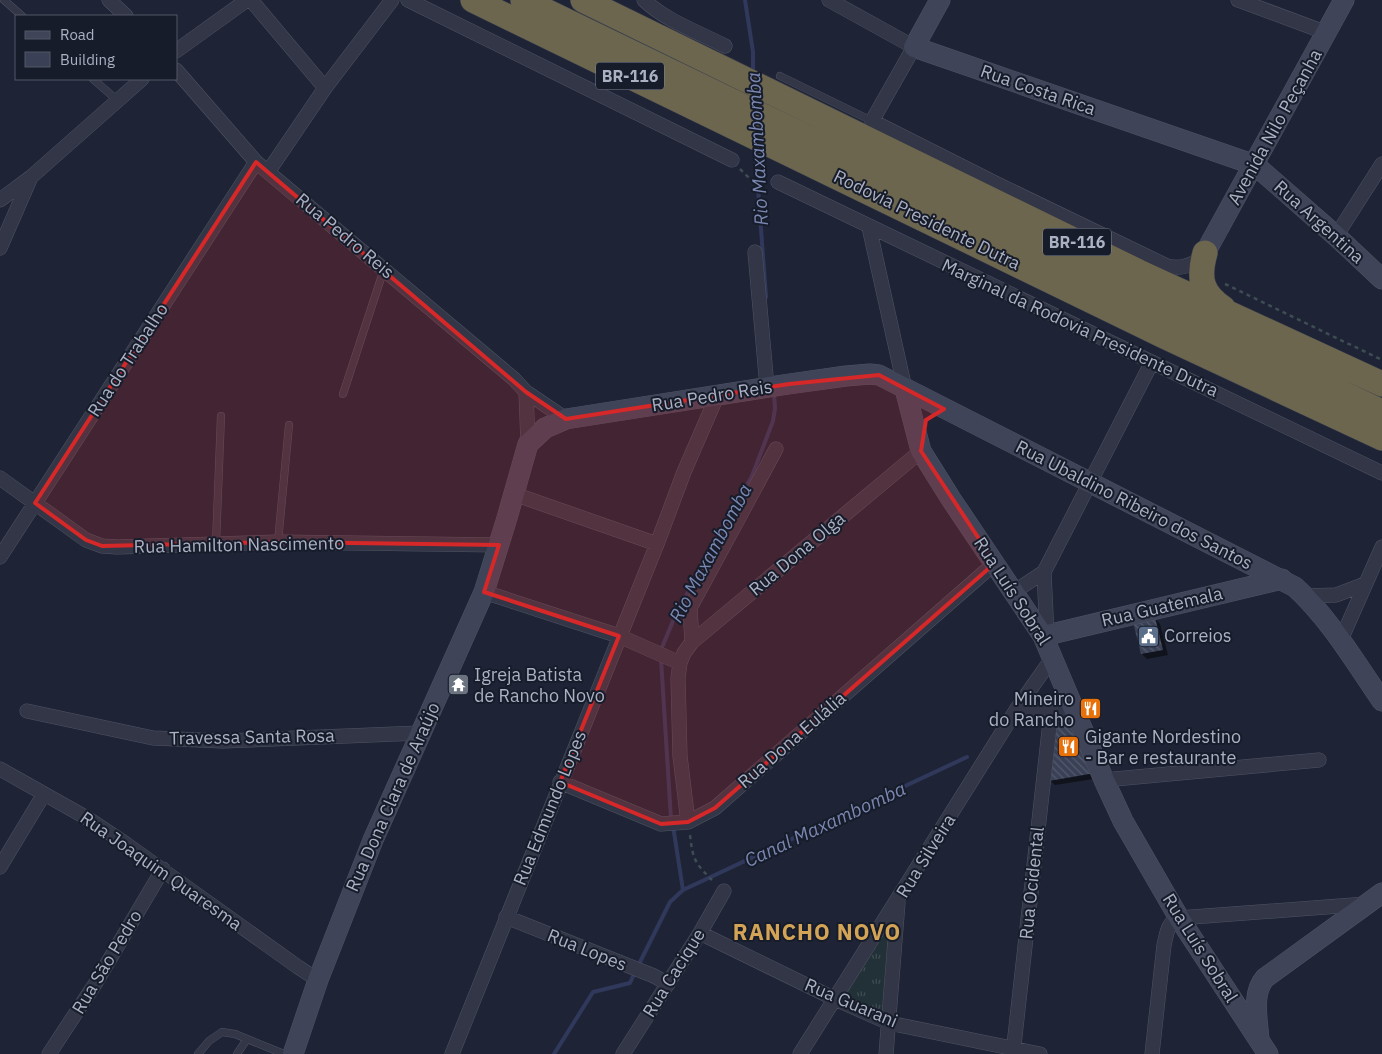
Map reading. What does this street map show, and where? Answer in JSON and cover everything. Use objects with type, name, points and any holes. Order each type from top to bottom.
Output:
[{"type":"highway","name":"Rodovia Presidente Dutra","points":[[473,0],[731,125],[778,136],[1382,412]]},
{"type":"highway","name":"Rodovia Presidente Dutra","points":[[523,0],[725,98],[778,136],[1164,336],[1382,438]]},
{"type":"highway","name":"BR-116","points":[[582,0],[736,74],[778,84],[1139,272],[1382,384]]},
{"type":"highway","points":[[1205,254],[1201,271],[1203,288],[1215,303],[1233,316]]},
{"type":"highway","points":[[1336,417],[1382,446]]},
{"type":"main road","points":[[914,47],[940,0]]},
{"type":"main road","name":"Avenida Nilo Peçanha","points":[[1205,254],[1344,0]]},
{"type":"main road","name":"Rua Costa Rica","points":[[914,47],[1255,165]]},
{"type":"main road","name":"Rua Argentina","points":[[1255,165],[1382,279]]},
{"type":"main road","name":"Rua Pedro Reis","points":[[566,419],[768,387],[870,374],[879,375],[905,389]]},
{"type":"main road","name":"Rua Ubaldino Ribeiro dos Santos","points":[[905,389],[1295,587],[1305,596],[1382,701]]},
{"type":"main road","name":"Rua Luís Sobral","points":[[905,389],[914,430],[921,451],[951,499],[1045,635],[1104,780],[1123,821],[1179,918],[1264,1048]]},
{"type":"main road","points":[[921,451],[923,429],[926,420],[931,415],[944,409]]},
{"type":"main road","points":[[528,444],[545,428],[566,419]]},
{"type":"main road","name":"Rua Dona Clara de Araújo","points":[[293,1054],[318,980],[373,840],[484,592],[528,444]]},
{"type":"main road","name":"Rua Guatemala","points":[[1045,635],[1282,579]]},
{"type":"main road","points":[[1264,1048],[1257,1001],[1262,981],[1374,899]]},
{"type":"street","points":[[109,0],[125,15]]},
{"type":"street","points":[[178,50],[249,0],[325,88]]},
{"type":"street","points":[[268,172],[325,88],[392,0]]},
{"type":"street","points":[[408,0],[732,160]]},
{"type":"street","points":[[644,0],[673,20],[725,46]]},
{"type":"street","name":"Rua Costa Rica","points":[[829,0],[914,47]]},
{"type":"street","points":[[1238,0],[1327,33]]},
{"type":"street","points":[[914,47],[872,121],[1167,266],[1175,268],[1189,266],[1197,262],[1205,254]]},
{"type":"street","name":"Rua Pedro Reis","points":[[178,72],[256,162],[514,379],[526,392],[566,419]]},
{"type":"street","points":[[0,200],[31,177],[141,80]]},
{"type":"street","name":"Rua do Trabalho","points":[[0,557],[256,162]]},
{"type":"street","points":[[1336,236],[1382,164]]},
{"type":"street","points":[[0,248],[31,177]]},
{"type":"street","name":"Marginal da Rodovia Presidente Dutra","points":[[771,184],[869,227],[1382,473]]},
{"type":"street","name":"Rua Luís Sobral","points":[[869,227],[905,389]]},
{"type":"street","points":[[755,252],[768,387]]},
{"type":"street","points":[[1045,635],[1044,572],[1152,362]]},
{"type":"street","points":[[526,392],[528,444]]},
{"type":"street","name":"Rua Edmundo Lopes","points":[[452,1054],[657,544],[684,472],[717,396]]},
{"type":"street","points":[[692,642],[690,608],[776,449]]},
{"type":"street","name":"Rua Dona Olga","points":[[686,823],[680,756],[678,703],[680,663],[684,653],[692,642],[921,451]]},
{"type":"street","name":"Rua Hamilton Nascimento","points":[[0,478],[86,540],[102,546],[278,542],[499,545]]},
{"type":"street","points":[[514,494],[657,544]]},
{"type":"street","points":[[1340,642],[1382,547]]},
{"type":"street","name":"Rua Dona Eulália","points":[[560,782],[661,824],[686,823],[715,808],[995,563]]},
{"type":"street","points":[[1014,591],[1044,572]]},
{"type":"street","points":[[1305,596],[1336,595],[1365,584]]},
{"type":"street","points":[[484,592],[619,636],[680,663]]},
{"type":"street","name":"Rua Silveira","points":[[800,1054],[1018,707],[1053,657]]},
{"type":"street","points":[[1018,707],[1078,717]]},
{"type":"street","name":"Travessa Santa Rosa","points":[[27,711],[153,738],[232,740],[420,733]]},
{"type":"street","name":"Rua Ocidental","points":[[1013,1051],[1051,712]]},
{"type":"street","points":[[1104,780],[1319,760]]},
{"type":"street","name":"Rua Joaquim Quaresma","points":[[0,770],[87,818],[163,869],[318,980]]},
{"type":"street","points":[[1,865],[44,794]]},
{"type":"street","name":"Rua São Pedro","points":[[49,1054],[95,984],[163,869]]},
{"type":"street","name":"Rua Cacique","points":[[623,1054],[700,933],[720,887]]},
{"type":"street","points":[[886,1054],[890,1023],[898,899]]},
{"type":"street","points":[[1152,1054],[1164,945],[1170,924],[1179,918],[1374,899]]},
{"type":"street","name":"Rua Lopes","points":[[506,917],[654,976],[668,984]]},
{"type":"street","name":"Rua Guarani","points":[[700,933],[835,999],[890,1023],[1013,1051],[1040,1054]]},
{"type":"lane","points":[[4,0],[21,15]]},
{"type":"lane","points":[[94,80],[117,100]]},
{"type":"lane","points":[[778,84],[872,121]]},
{"type":"lane","points":[[343,394],[384,269]]},
{"type":"lane","points":[[216,543],[222,416]]},
{"type":"lane","points":[[278,542],[288,426]]},
{"type":"lane","points":[[198,1054],[209,1040],[222,1032],[247,1039],[284,1054]]},
{"type":"lane","points":[[237,1054],[247,1039]]},
{"type":"path","points":[[749,178],[771,184]]},
{"type":"path","points":[[1230,287],[1382,360]]},
{"type":"path","points":[[686,823],[692,857],[703,871],[720,887]]},
{"type":"highlighted area","points":[[256,162],[526,392],[566,419],[789,384],[879,375],[944,409],[926,420],[921,451],[995,563],[715,808],[688,822],[661,824],[560,782],[619,636],[484,592],[499,545],[278,542],[102,546],[86,540],[35,503]]},
{"type":"green space","points":[[897,904],[888,1021],[838,999]]},
{"type":"building","name":"Correios","points":[[1155,617],[1163,650],[1141,654],[1133,622]]},
{"type":"building","name":"Gigante Nordestino - Bar e restaurante","points":[[1055,718],[1076,722],[1095,773],[1049,781]]},
{"type":"waterway","name":"Rio Maxambomba","points":[[745,0],[753,52],[753,72]]},
{"type":"waterway","name":"Rio Maxambomba","points":[[755,147],[766,297]]},
{"type":"waterway","name":"Rio Maxambomba","points":[[660,652],[676,614],[752,476],[773,421],[775,408],[774,394]]},
{"type":"waterway","name":"Rio Maxambomba","points":[[661,659],[671,819]]},
{"type":"waterway","name":"Canal Maxambomba","points":[[638,966],[670,902],[683,890],[967,757]]},
{"type":"waterway","name":"Rio Maxambomba","points":[[673,826],[683,890]]},
{"type":"waterway","name":"Rio Maxambomba","points":[[554,1054],[593,992],[630,983],[635,972]]},
{"type":"place","name":"Correios","points":[[1148,636]]},
{"type":"place","name":"Igreja Batista de Rancho Novo","points":[[458,685]]},
{"type":"place","name":"Mineiro do Rancho","points":[[1090,709]]},
{"type":"place","name":"Gigante Nordestino - Bar e restaurante","points":[[1069,747]]},
{"type":"district","name":"RANCHO NOVO","points":[[817,932]]}]
